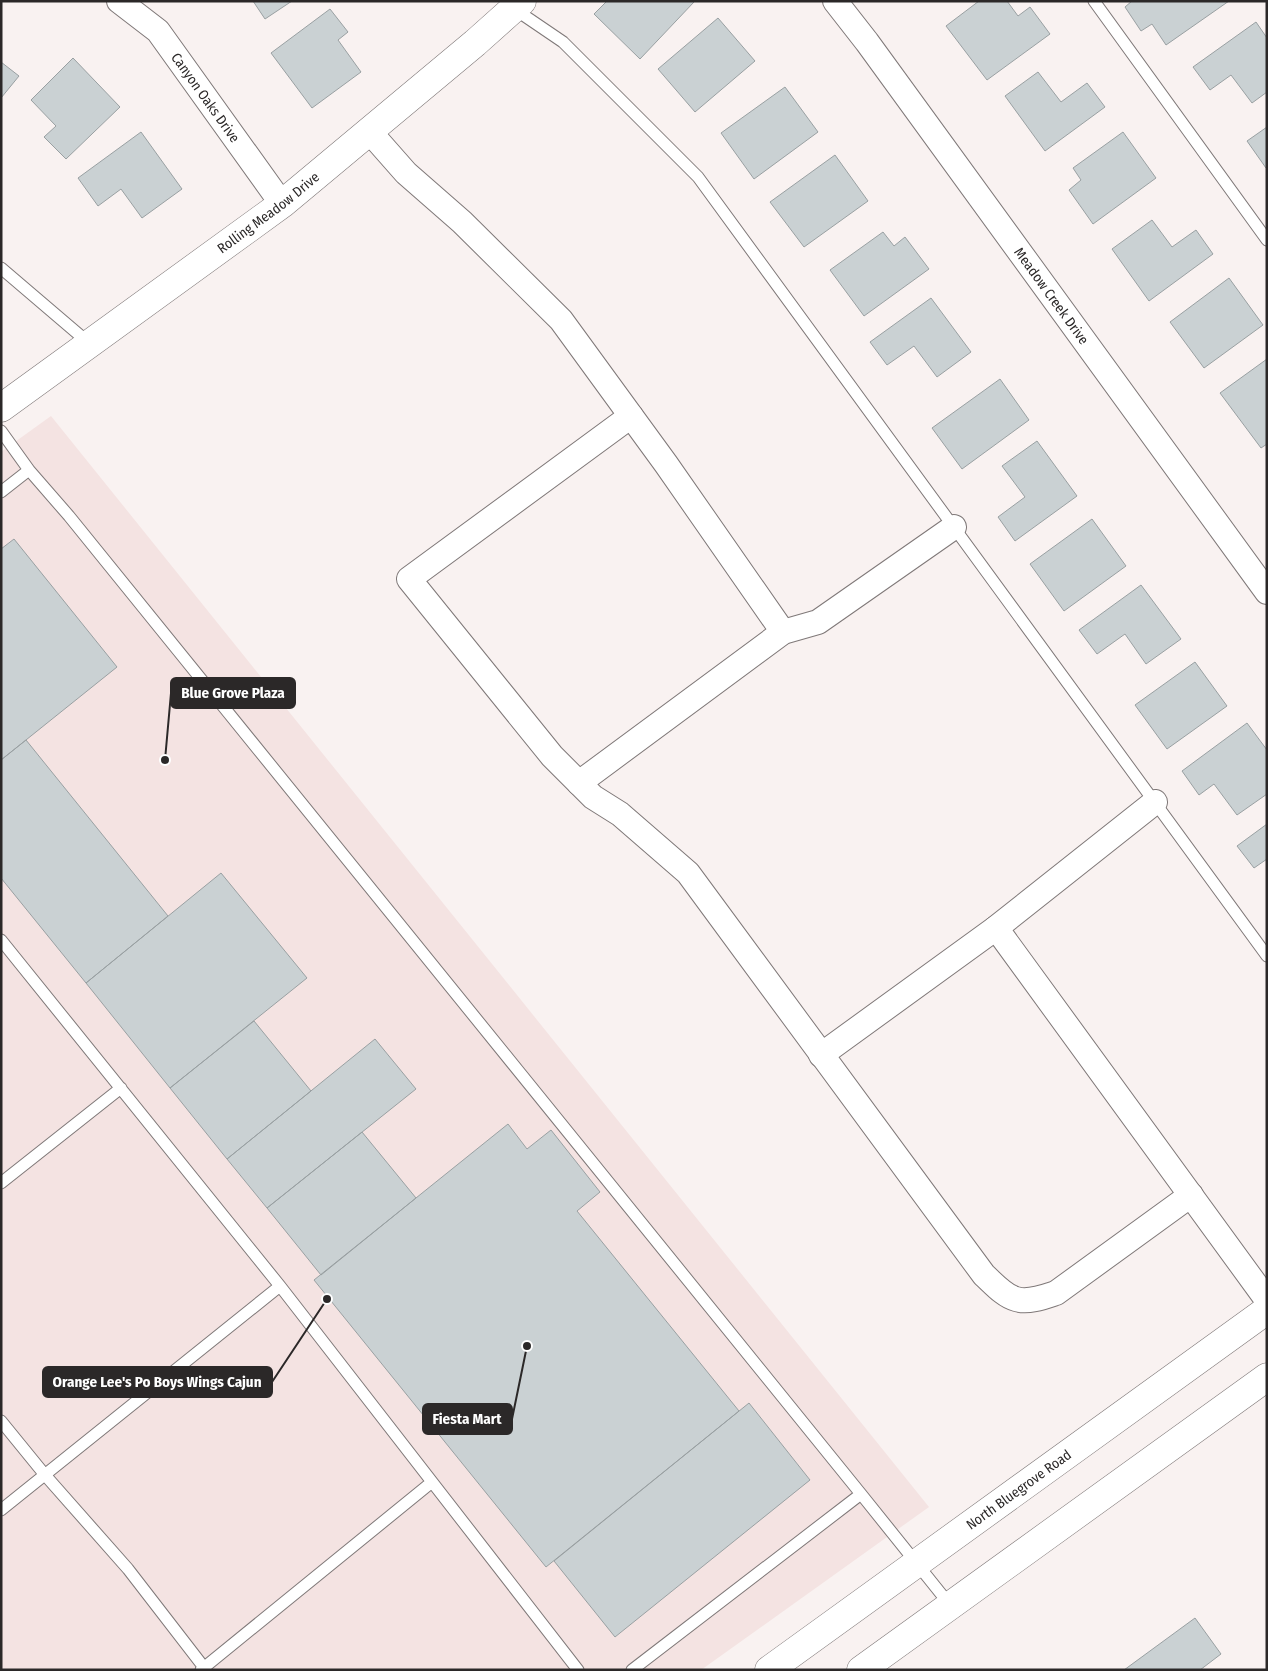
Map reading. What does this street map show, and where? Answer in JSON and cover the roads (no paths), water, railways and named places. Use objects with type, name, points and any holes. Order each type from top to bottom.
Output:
[{"type":"main road","name":"Rolling Meadow Drive","points":[[1,408],[282,204],[468,50],[513,4]]},
{"type":"main road","name":"North Bluegrove Road","points":[[769,1670],[1267,1310]]},
{"type":"main road","points":[[861,1670],[1267,1377]]},
{"type":"street","name":"Canyon Oaks Drive","points":[[119,1],[158,31],[282,204]]},
{"type":"street","name":"Meadow Creek Drive","points":[[835,1],[867,42],[1267,592]]},
{"type":"street","points":[[370,131],[406,172],[462,222],[561,320],[783,632]]},
{"type":"street","points":[[631,416],[409,579],[552,756],[593,798],[620,814],[688,874],[984,1275],[1001,1290],[1016,1299],[1037,1299],[1056,1294],[1191,1195]]},
{"type":"street","points":[[579,783],[783,632],[818,622],[954,527]]},
{"type":"street","points":[[822,1055],[996,928],[1155,802]]},
{"type":"street","points":[[996,928],[1267,1300]]},
{"type":"lane","points":[[1094,1],[1267,240]]},
{"type":"lane","points":[[513,4],[563,42],[698,177],[1267,956]]},
{"type":"lane","points":[[1,268],[90,344]]},
{"type":"lane","points":[[1,432],[29,470],[69,516],[862,1494],[950,1606]]},
{"type":"lane","points":[[1,492],[29,470]]},
{"type":"lane","points":[[1,940],[280,1286],[578,1670]]},
{"type":"lane","points":[[1,1183],[121,1088]]},
{"type":"lane","points":[[1,1510],[280,1286]]},
{"type":"lane","points":[[1,1421],[45,1475],[128,1569],[204,1669],[432,1482]]},
{"type":"lane","points":[[632,1670],[862,1494]]},
{"type":"place","name":"Blue Grove Plaza","points":[[165,760]]},
{"type":"place","name":"Orange Lee's Po Boys Wings Cajun","points":[[327,1299]]},
{"type":"place","name":"Fiesta Mart","points":[[527,1346]]}]
